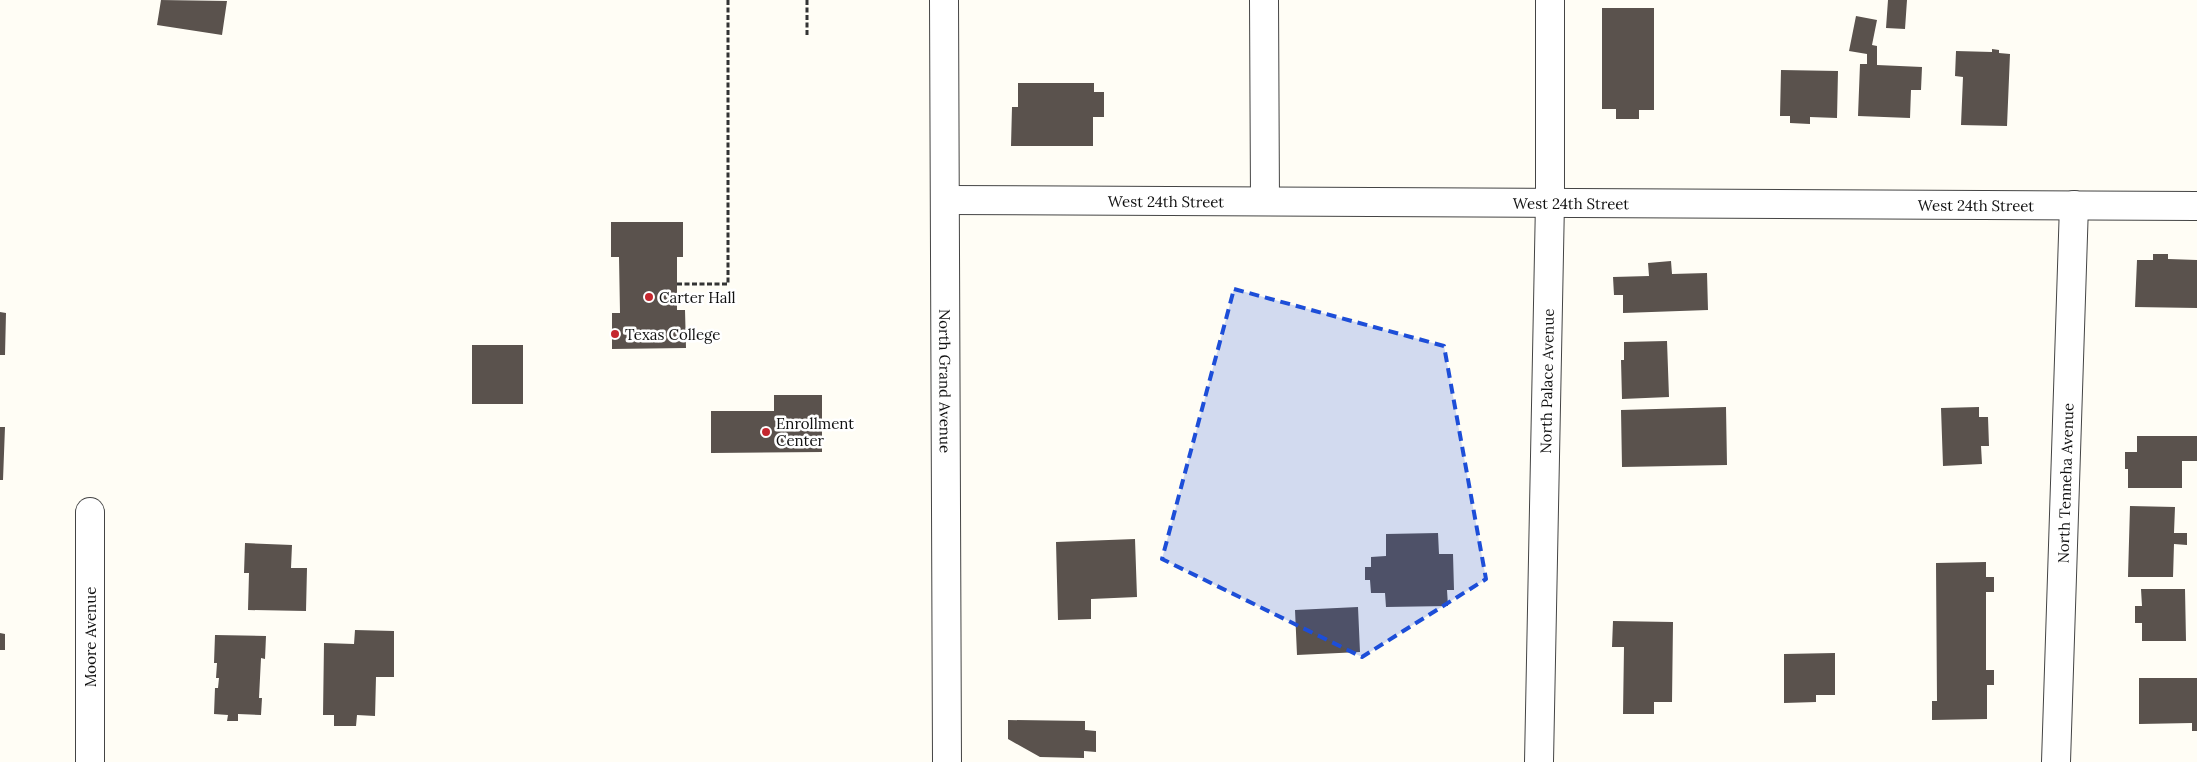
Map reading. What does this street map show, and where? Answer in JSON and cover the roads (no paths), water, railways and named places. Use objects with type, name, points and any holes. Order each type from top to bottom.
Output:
[{"type":"street","name":"North Grand Avenue","points":[[944,0],[946,762]]},
{"type":"street","points":[[1264,0],[1265,201]]},
{"type":"street","name":"North Palace Avenue","points":[[1538,762],[1550,202],[1550,0]]},
{"type":"street","name":"West 24th Street","points":[[946,200],[2197,206]]},
{"type":"street","name":"North Tenneha Avenue","points":[[2056,762],[2074,206]]},
{"type":"street","name":"Moore Avenue","points":[[90,512],[90,762]]},
{"type":"place","name":"Carter Hall","points":[[649,297]]},
{"type":"place","name":"Texas College","points":[[615,334]]},
{"type":"place","name":"Enrollment Center","points":[[766,432]]}]
